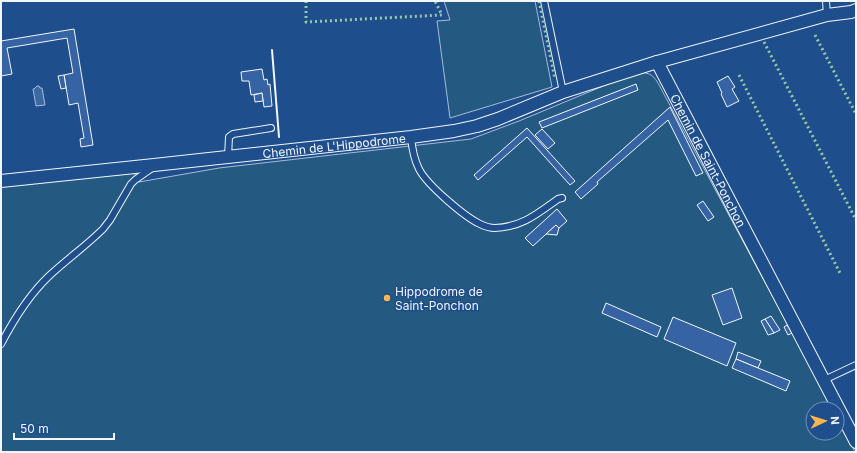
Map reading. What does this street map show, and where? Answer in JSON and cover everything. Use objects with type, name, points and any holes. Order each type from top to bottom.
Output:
[{"type":"street","points":[[657,62],[826,15],[856,10]]},
{"type":"street","name":"Chemin de L'Hippodrome","points":[[1,181],[411,137],[454,131],[477,126],[498,119],[563,92],[657,62]]},
{"type":"street","name":"Chemin de Saint-Ponchon","points":[[657,62],[856,442]]},
{"type":"lane","points":[[544,1],[563,92]]},
{"type":"lane","points":[[826,1],[826,15]]},
{"type":"lane","points":[[228,157],[229,137],[233,134],[272,128]]},
{"type":"lane","points":[[411,137],[413,155],[419,170],[440,193],[468,217],[481,225],[493,228],[516,225],[529,220],[558,199],[562,198]]},
{"type":"lane","points":[[1,344],[28,299],[49,276],[103,230],[131,184],[154,165]]},
{"type":"lane","points":[[824,380],[856,365]]},
{"type":"shaded area","points":[[444,1],[535,1],[552,87],[450,118],[437,21],[450,20]]},
{"type":"shaded area","name":"Hippodrome de Saint-Ponchon","points":[[637,72],[649,74],[654,77],[829,401],[805,401],[805,441],[845,441],[845,433],[855,452],[1,452],[1,187],[134,173],[139,182],[219,168],[471,139],[519,121]]},
{"type":"shaded area","points":[[37,86],[42,88],[45,105],[36,106],[33,89]]},
{"type":"building","points":[[74,29],[93,145],[81,147],[80,139],[84,138],[78,103],[69,105],[64,75],[73,73],[67,38],[7,48],[12,74],[1,76],[1,41]]},
{"type":"building","points":[[262,69],[264,80],[267,79],[268,85],[270,84],[272,106],[264,107],[262,93],[251,95],[249,81],[242,81],[241,72]]},
{"type":"building","points":[[64,75],[66,88],[61,89],[58,76]]},
{"type":"building","points":[[728,76],[735,87],[732,89],[739,101],[727,107],[717,82]]},
{"type":"building","points":[[636,84],[638,90],[542,128],[539,122]]},
{"type":"building","points":[[262,93],[263,101],[255,102],[254,95]]},
{"type":"building","points":[[670,107],[703,173],[696,176],[668,120],[597,182],[598,184],[581,199],[575,192]]},
{"type":"building","points":[[527,128],[575,181],[570,185],[527,137],[478,180],[474,175]]},
{"type":"building","points":[[542,129],[555,143],[548,149],[535,135]]},
{"type":"building","points":[[703,201],[714,217],[708,221],[697,205]]},
{"type":"building","points":[[557,209],[567,221],[559,228],[556,225],[533,246],[525,238]]},
{"type":"building","points":[[556,225],[559,228],[557,235],[546,234]]},
{"type":"building","points":[[732,288],[742,318],[723,325],[712,295]]},
{"type":"building","points":[[606,303],[661,327],[657,337],[602,313]]},
{"type":"building","points":[[771,316],[780,330],[774,333],[765,319]]},
{"type":"building","points":[[673,317],[736,343],[727,366],[664,339]]},
{"type":"building","points":[[765,319],[774,333],[768,335],[761,321]]},
{"type":"building","points":[[787,325],[792,333],[788,335],[784,327]]},
{"type":"building","points":[[738,352],[761,361],[758,368],[736,359]]},
{"type":"building","points":[[736,359],[790,381],[786,391],[732,368]]},
{"type":"hedge","points":[[306,1],[306,22],[442,15],[435,1]]},
{"type":"hedge","points":[[539,1],[555,79]]},
{"type":"hedge","points":[[815,35],[856,114]]},
{"type":"hedge","points":[[764,42],[856,220]]},
{"type":"hedge","points":[[739,75],[841,275]]},
{"type":"wall","points":[[272,50],[279,137]]},
{"type":"place","name":"Hippodrome de Saint-Ponchon","points":[[387,298]]}]
